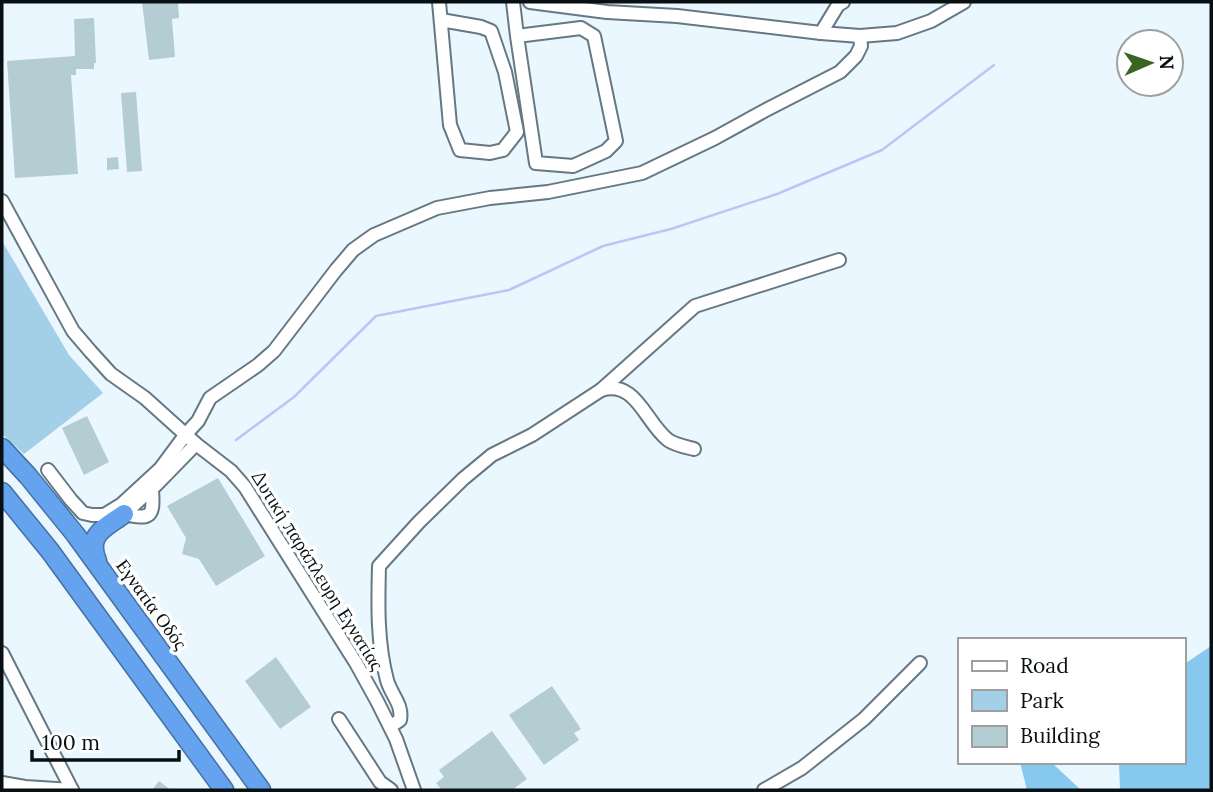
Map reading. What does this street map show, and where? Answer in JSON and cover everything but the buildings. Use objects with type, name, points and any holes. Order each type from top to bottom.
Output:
[{"type":"highway","name":"Εγνατία Οδός","points":[[2,448],[53,506],[261,790]]},
{"type":"highway","points":[[2,492],[50,551],[224,790]]},
{"type":"highway","points":[[2,512],[13,514],[29,525]]},
{"type":"highway","points":[[101,570],[95,557],[93,542],[100,531],[124,514]]},
{"type":"street","points":[[439,2],[450,125],[460,150],[490,153],[503,150],[517,132],[505,72],[491,32],[481,27],[441,20]]},
{"type":"street","points":[[513,2],[517,36],[536,163],[573,166],[606,151],[616,141],[594,36],[581,28],[517,36]]},
{"type":"street","points":[[530,2],[859,36],[897,33],[931,21],[964,2]]},
{"type":"street","points":[[821,33],[838,3]]},
{"type":"street","points":[[124,514],[152,489],[191,439],[210,398],[274,351],[353,250],[374,234],[438,208],[490,198],[548,192],[642,173],[840,72],[861,46],[859,36]]},
{"type":"street","name":"Δυτική παράπλευρη Εγνατίας","points":[[2,201],[73,331],[111,374],[145,398],[231,471],[245,488],[356,663],[391,726],[414,790]]},
{"type":"street","points":[[391,726],[400,720],[402,713],[387,683],[383,660],[378,611],[379,566],[419,522],[492,455],[532,435],[601,390],[695,306],[839,260]]},
{"type":"street","points":[[601,390],[619,388],[626,391],[670,442],[694,449]]},
{"type":"street","points":[[48,470],[83,513],[104,515],[122,504],[191,439]]},
{"type":"street","points":[[2,653],[72,790]]},
{"type":"street","points":[[764,790],[802,768],[864,719],[920,663]]},
{"type":"street","points":[[339,719],[382,786],[391,790]]},
{"type":"street","points":[[2,783],[72,790]]},
{"type":"green space","points":[[2,241],[69,355],[103,393],[24,454],[2,434]]},
{"type":"shaded area","points":[[1211,646],[1211,790],[1120,790],[1119,764],[1185,764],[1185,664]]},
{"type":"shaded area","points":[[1020,764],[1053,764],[1081,790],[1027,790]]},
{"type":"waterway","points":[[236,440],[294,397],[376,316],[509,290],[603,246],[671,229],[777,194],[882,150],[994,65]]}]
